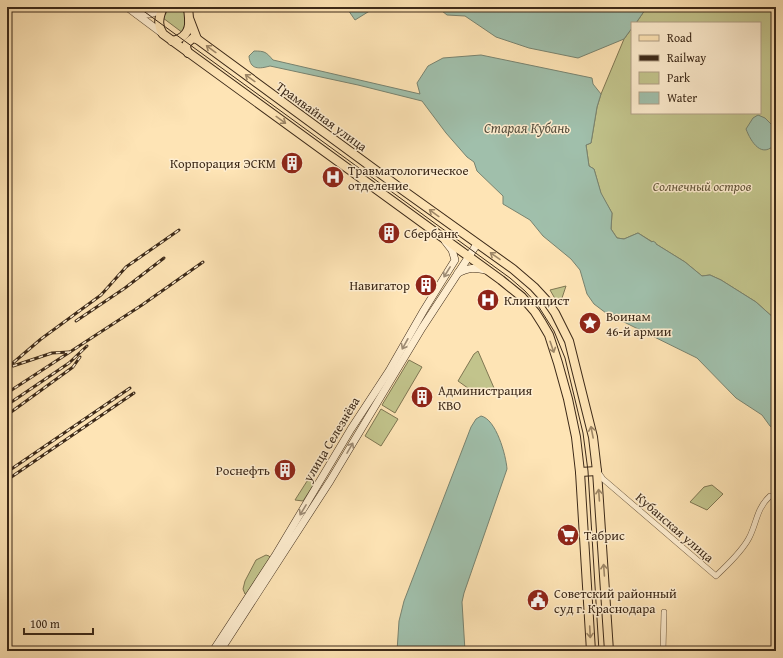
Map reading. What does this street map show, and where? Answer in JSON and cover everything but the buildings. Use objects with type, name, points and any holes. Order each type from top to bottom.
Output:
[{"type":"main road","points":[[127,7],[514,290],[535,312],[548,335],[558,363],[576,436],[580,472],[591,651]]},
{"type":"main road","points":[[172,41],[186,34],[190,24],[188,7]]},
{"type":"main road","points":[[137,14],[150,14],[162,9]]},
{"type":"main road","points":[[162,9],[158,25],[163,34]]},
{"type":"main road","points":[[188,53],[186,47],[187,43],[193,38],[197,39],[189,18]]},
{"type":"main road","name":"Трамвайная улица","points":[[197,39],[524,277],[546,300],[555,313],[569,342],[588,412],[593,437],[597,471],[609,651]]},
{"type":"main road","name":"улица Селезнёва","points":[[213,651],[275,556],[351,429],[393,365],[424,310],[455,260],[452,250],[443,239]]},
{"type":"main road","name":"улица Селезнёва","points":[[220,651],[334,475],[422,328],[477,244]]},
{"type":"main road","points":[[456,274],[468,268],[487,270]]},
{"type":"main road","points":[[580,472],[597,471]]},
{"type":"street","name":"Кубанская улица","points":[[597,471],[603,479],[716,576],[745,545],[750,537],[763,503],[770,496],[776,497]]},
{"type":"street","points":[[663,651],[664,612]]},
{"type":"green space","name":"Солнечный остров","points":[[647,7],[776,7],[776,320],[756,302],[721,280],[710,275],[702,276],[685,262],[638,233],[624,239],[617,238],[611,229],[612,213],[601,194],[594,169],[589,166],[586,145],[591,143],[597,107],[601,94],[624,39],[631,29],[631,114],[761,114],[761,22],[637,22]]},
{"type":"green space","points":[[176,8],[183,12],[186,18],[183,33],[163,18],[168,10]]},
{"type":"green space","points":[[566,286],[560,304],[557,302],[550,290]]},
{"type":"green space","points":[[478,351],[494,388],[479,396],[458,381],[474,354]]},
{"type":"green space","points":[[409,360],[422,367],[395,413],[382,405]]},
{"type":"green space","points":[[381,409],[398,419],[381,446],[365,436]]},
{"type":"green space","points":[[309,478],[314,484],[303,501],[295,500]]},
{"type":"green space","points":[[712,485],[723,494],[707,510],[690,502],[704,487]]},
{"type":"green space","points":[[266,555],[271,558],[248,595],[245,594],[243,589],[245,581],[256,560]]},
{"type":"water","points":[[346,7],[376,7],[355,20]]},
{"type":"water","points":[[437,7],[647,7],[637,22],[631,22],[631,29],[624,39],[578,58],[529,48],[496,37],[465,16],[447,15]]},
{"type":"water","name":"Старая Кубань","points":[[254,51],[265,52],[273,60],[420,94],[417,83],[428,66],[443,58],[481,55],[592,78],[593,84],[601,94],[597,107],[591,143],[586,145],[589,166],[594,169],[601,193],[612,213],[611,229],[617,238],[624,239],[638,233],[652,242],[653,241],[685,262],[702,276],[710,275],[721,280],[756,302],[776,320],[776,430],[770,426],[762,415],[736,398],[697,358],[606,313],[594,304],[587,294],[580,270],[571,259],[543,236],[530,220],[503,204],[503,196],[477,171],[474,162],[467,157],[446,133],[422,101],[358,85],[270,66],[259,68],[253,66],[250,61],[249,56]]},
{"type":"water","points":[[758,115],[765,118],[776,129],[776,143],[771,148],[766,150],[754,144],[746,129],[753,118]]},
{"type":"water","points":[[481,416],[486,419],[496,430],[505,455],[507,469],[464,593],[462,602],[465,651],[397,651],[399,621],[404,601],[471,427],[476,419]]},
{"type":"tram line","points":[[138,7],[510,278],[537,304],[554,331],[565,358],[583,433],[588,471],[599,651]]},
{"type":"railway","points":[[7,368],[41,339],[101,295],[126,267],[179,230]]},
{"type":"railway","points":[[76,321],[125,288],[164,258]]},
{"type":"railway","points":[[7,393],[142,305],[203,262]]},
{"type":"railway","points":[[7,405],[69,363],[87,346]]},
{"type":"railway","points":[[13,366],[52,353],[69,352]]},
{"type":"railway","points":[[7,415],[73,367],[80,357]]},
{"type":"railway","points":[[7,472],[130,388]]},
{"type":"railway","points":[[7,480],[134,393]]},
{"type":"place","name":"Корпорация ЭСКМ","points":[[292,163]]},
{"type":"place","name":"Травматологическое отделение","points":[[333,177]]},
{"type":"place","name":"Сбербанк","points":[[389,233]]},
{"type":"place","name":"Навигатор","points":[[426,285]]},
{"type":"place","name":"Клиницист","points":[[488,300]]},
{"type":"place","name":"Воинам 46-й армии","points":[[590,323]]},
{"type":"place","name":"Администрация КВО","points":[[422,397]]},
{"type":"place","name":"Роснефть","points":[[285,470]]},
{"type":"place","name":"Табрис","points":[[568,535]]},
{"type":"place","name":"Советский районный суд г. Краснодара","points":[[538,600]]}]
